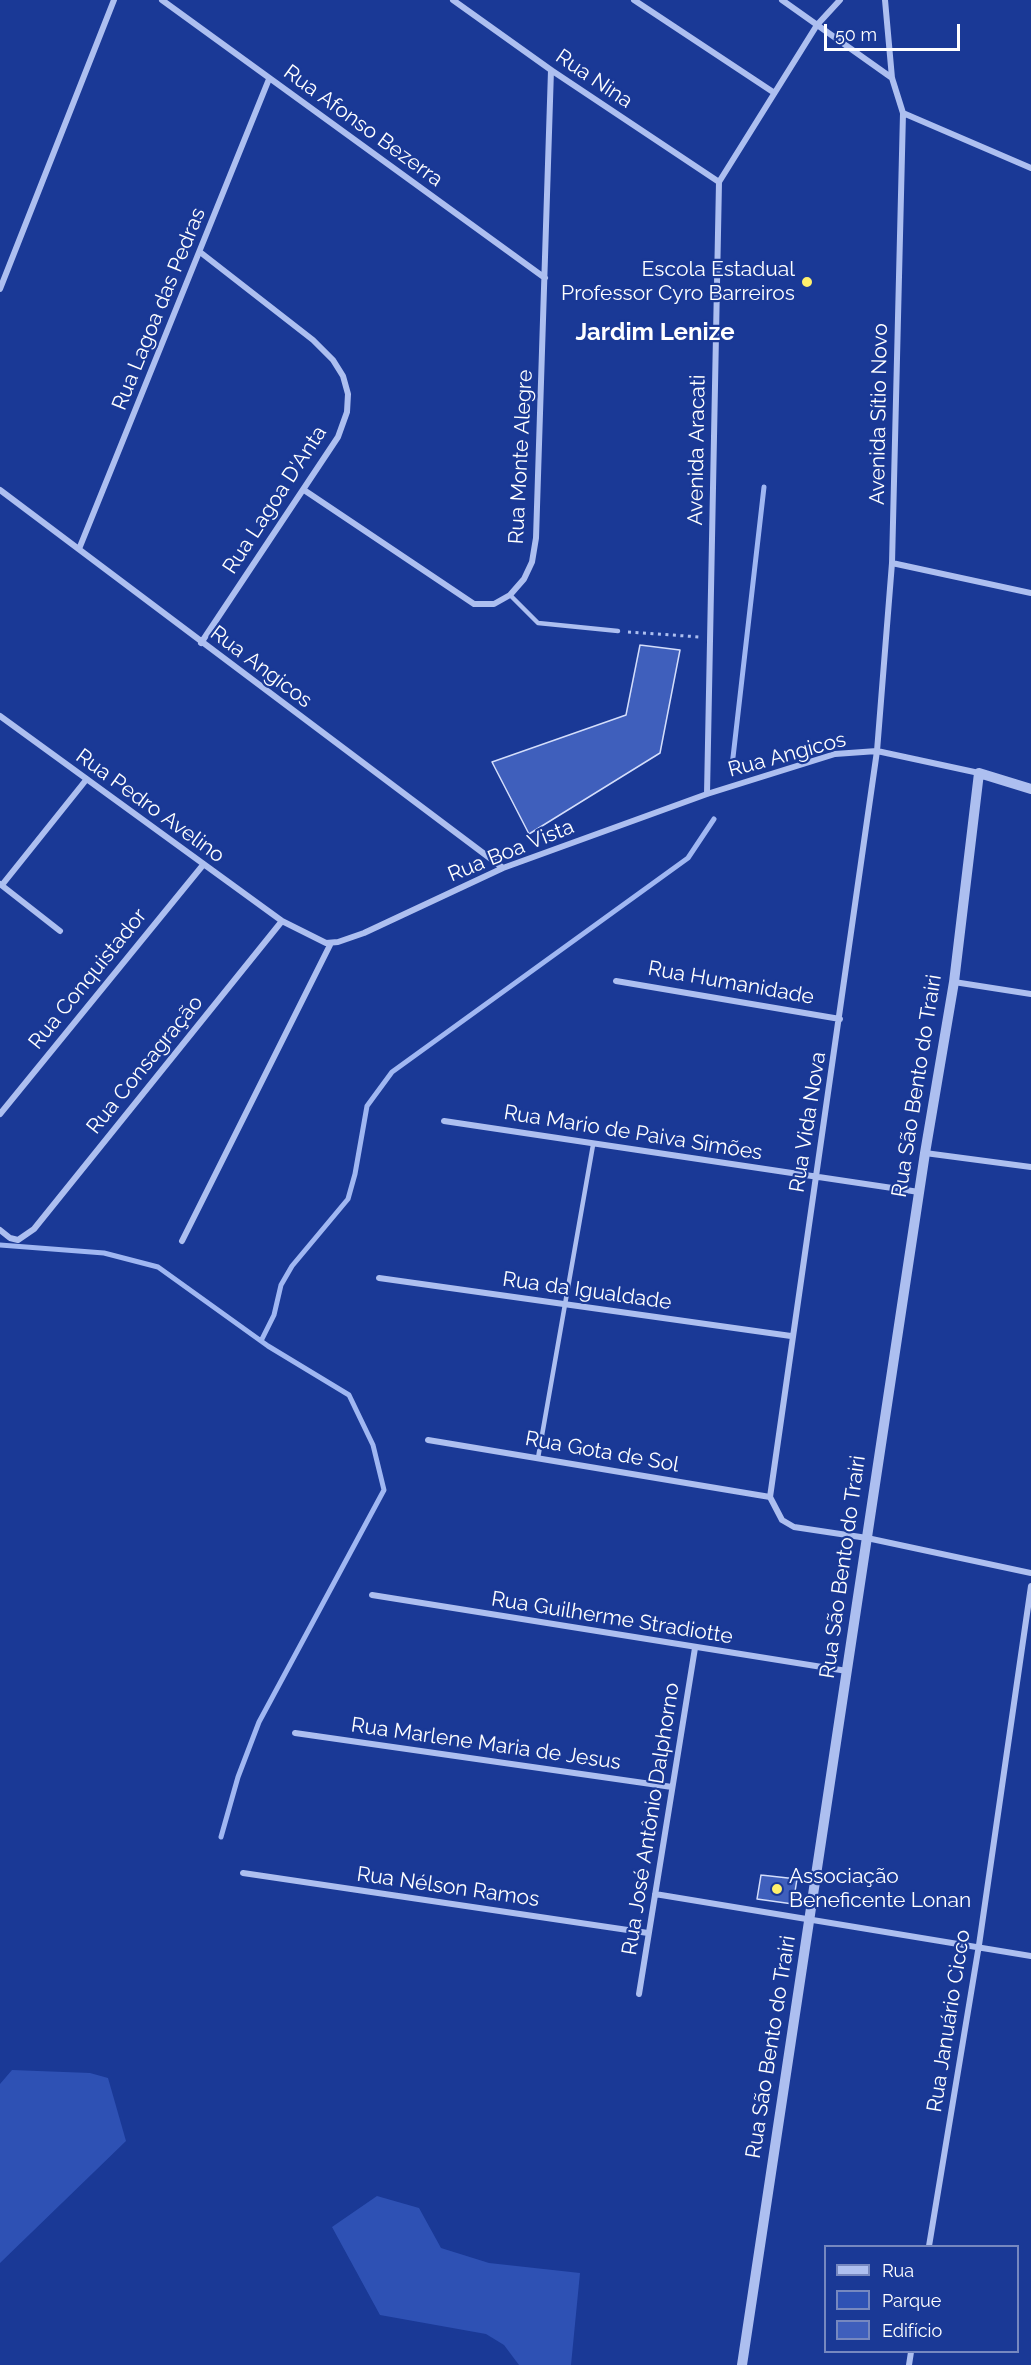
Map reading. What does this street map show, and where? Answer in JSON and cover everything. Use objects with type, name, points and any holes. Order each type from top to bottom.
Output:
[{"type":"street","points":[[0,289],[114,0]]},
{"type":"street","name":"Rua Afonso Bezerra","points":[[162,0],[545,278]]},
{"type":"street","name":"Rua Nina","points":[[453,0],[551,70],[719,182]]},
{"type":"street","points":[[634,0],[773,92]]},
{"type":"street","points":[[782,0],[892,78]]},
{"type":"street","name":"Avenida Aracati","points":[[707,794],[719,182],[773,92],[817,25],[840,0]]},
{"type":"street","points":[[885,0],[892,78]]},
{"type":"street","name":"Rua Monte Alegre","points":[[510,595],[528,571],[536,538],[551,70]]},
{"type":"street","name":"Avenida Sítio Novo","points":[[877,752],[892,563],[903,113],[892,78]]},
{"type":"street","name":"Rua Lagoa das Pedras","points":[[79,549],[269,79]]},
{"type":"street","points":[[903,113],[1031,168]]},
{"type":"street","name":"Rua Lagoa D'Anta","points":[[200,252],[313,340],[333,360],[343,376],[348,394],[347,412],[338,437],[201,644]]},
{"type":"street","name":"Rua Angicos","points":[[0,490],[201,644],[503,868]]},
{"type":"street","points":[[304,490],[474,604],[494,604],[510,595]]},
{"type":"street","points":[[892,563],[1031,593]]},
{"type":"street","name":"Rua Pedro Avelino","points":[[0,716],[282,921]]},
{"type":"street","name":"Rua Angicos","points":[[707,794],[835,754],[877,752],[979,773]]},
{"type":"street","name":"Rua Vida Nova","points":[[770,1497],[791,1336],[840,1019],[877,752]]},
{"type":"street","points":[[979,773],[1031,789]]},
{"type":"street","name":"Rua São Bento do Trairi","points":[[742,2365],[919,1192],[954,982],[979,773]]},
{"type":"street","points":[[60,931],[1,884],[86,780]]},
{"type":"street","name":"Rua Boa Vista","points":[[331,943],[364,933],[503,868],[707,794]]},
{"type":"street","name":"Rua Conquistador","points":[[0,1114],[203,865]]},
{"type":"street","points":[[182,1241],[331,943],[308,935],[282,921]]},
{"type":"street","name":"Rua Consagração","points":[[0,1230],[18,1240],[34,1230],[282,921]]},
{"type":"street","name":"Rua Humanidade","points":[[616,981],[840,1019]]},
{"type":"street","points":[[954,982],[1031,994]]},
{"type":"street","name":"Rua Mario de Paiva Simões","points":[[444,1121],[919,1192]]},
{"type":"street","points":[[925,1153],[1031,1167]]},
{"type":"street","name":"Rua da Igualdade","points":[[379,1278],[791,1336]]},
{"type":"street","name":"Rua Gota de Sol","points":[[428,1440],[770,1497]]},
{"type":"street","points":[[770,1497],[782,1520],[787,1524],[867,1538],[1031,1573]]},
{"type":"street","name":"Rua Januário Cicco","points":[[929,2245],[979,1945],[1031,1586]]},
{"type":"street","name":"Rua Guilherme Stradiotte","points":[[372,1595],[847,1671]]},
{"type":"street","name":"Rua José Antônio Dalphorno","points":[[639,1994],[695,1648]]},
{"type":"street","name":"Rua Marlene Maria de Jesus","points":[[295,1733],[672,1787]]},
{"type":"street","name":"Rua Nélson Ramos","points":[[243,1873],[648,1933]]},
{"type":"street","points":[[655,1894],[979,1945],[1031,1956]]},
{"type":"lane","points":[[510,595],[538,623],[618,631]]},
{"type":"lane","points":[[538,1458],[593,1145]]},
{"type":"path","points":[[618,631],[710,638]]},
{"type":"green space","points":[[12,2070],[90,2073],[108,2078],[126,2141],[0,2263],[0,2084]]},
{"type":"green space","points":[[377,2196],[419,2208],[441,2248],[489,2263],[580,2273],[571,2365],[519,2365],[504,2345],[486,2334],[380,2315],[332,2227]]},
{"type":"building","points":[[640,645],[680,650],[660,753],[529,834],[492,762],[626,715]]},
{"type":"building","name":"Associação Beneficente Lonan","points":[[761,1875],[797,1879],[793,1904],[757,1899]]},
{"type":"waterway","points":[[732,766],[764,487]]},
{"type":"waterway","points":[[261,1341],[274,1315],[281,1285],[292,1266],[348,1199],[355,1174],[367,1106],[392,1072],[688,858],[714,819]]},
{"type":"waterway","points":[[0,1245],[104,1253],[158,1267],[268,1346],[349,1395],[373,1445],[384,1490],[259,1722],[238,1777],[221,1837]]},
{"type":"place","name":"Escola Estadual Professor Cyro Barreiros","points":[[807,282]]},
{"type":"place","name":"Associação Beneficente Lonan","points":[[777,1889]]},
{"type":"district","name":"Jardim Lenize","points":[[655,333]]}]
